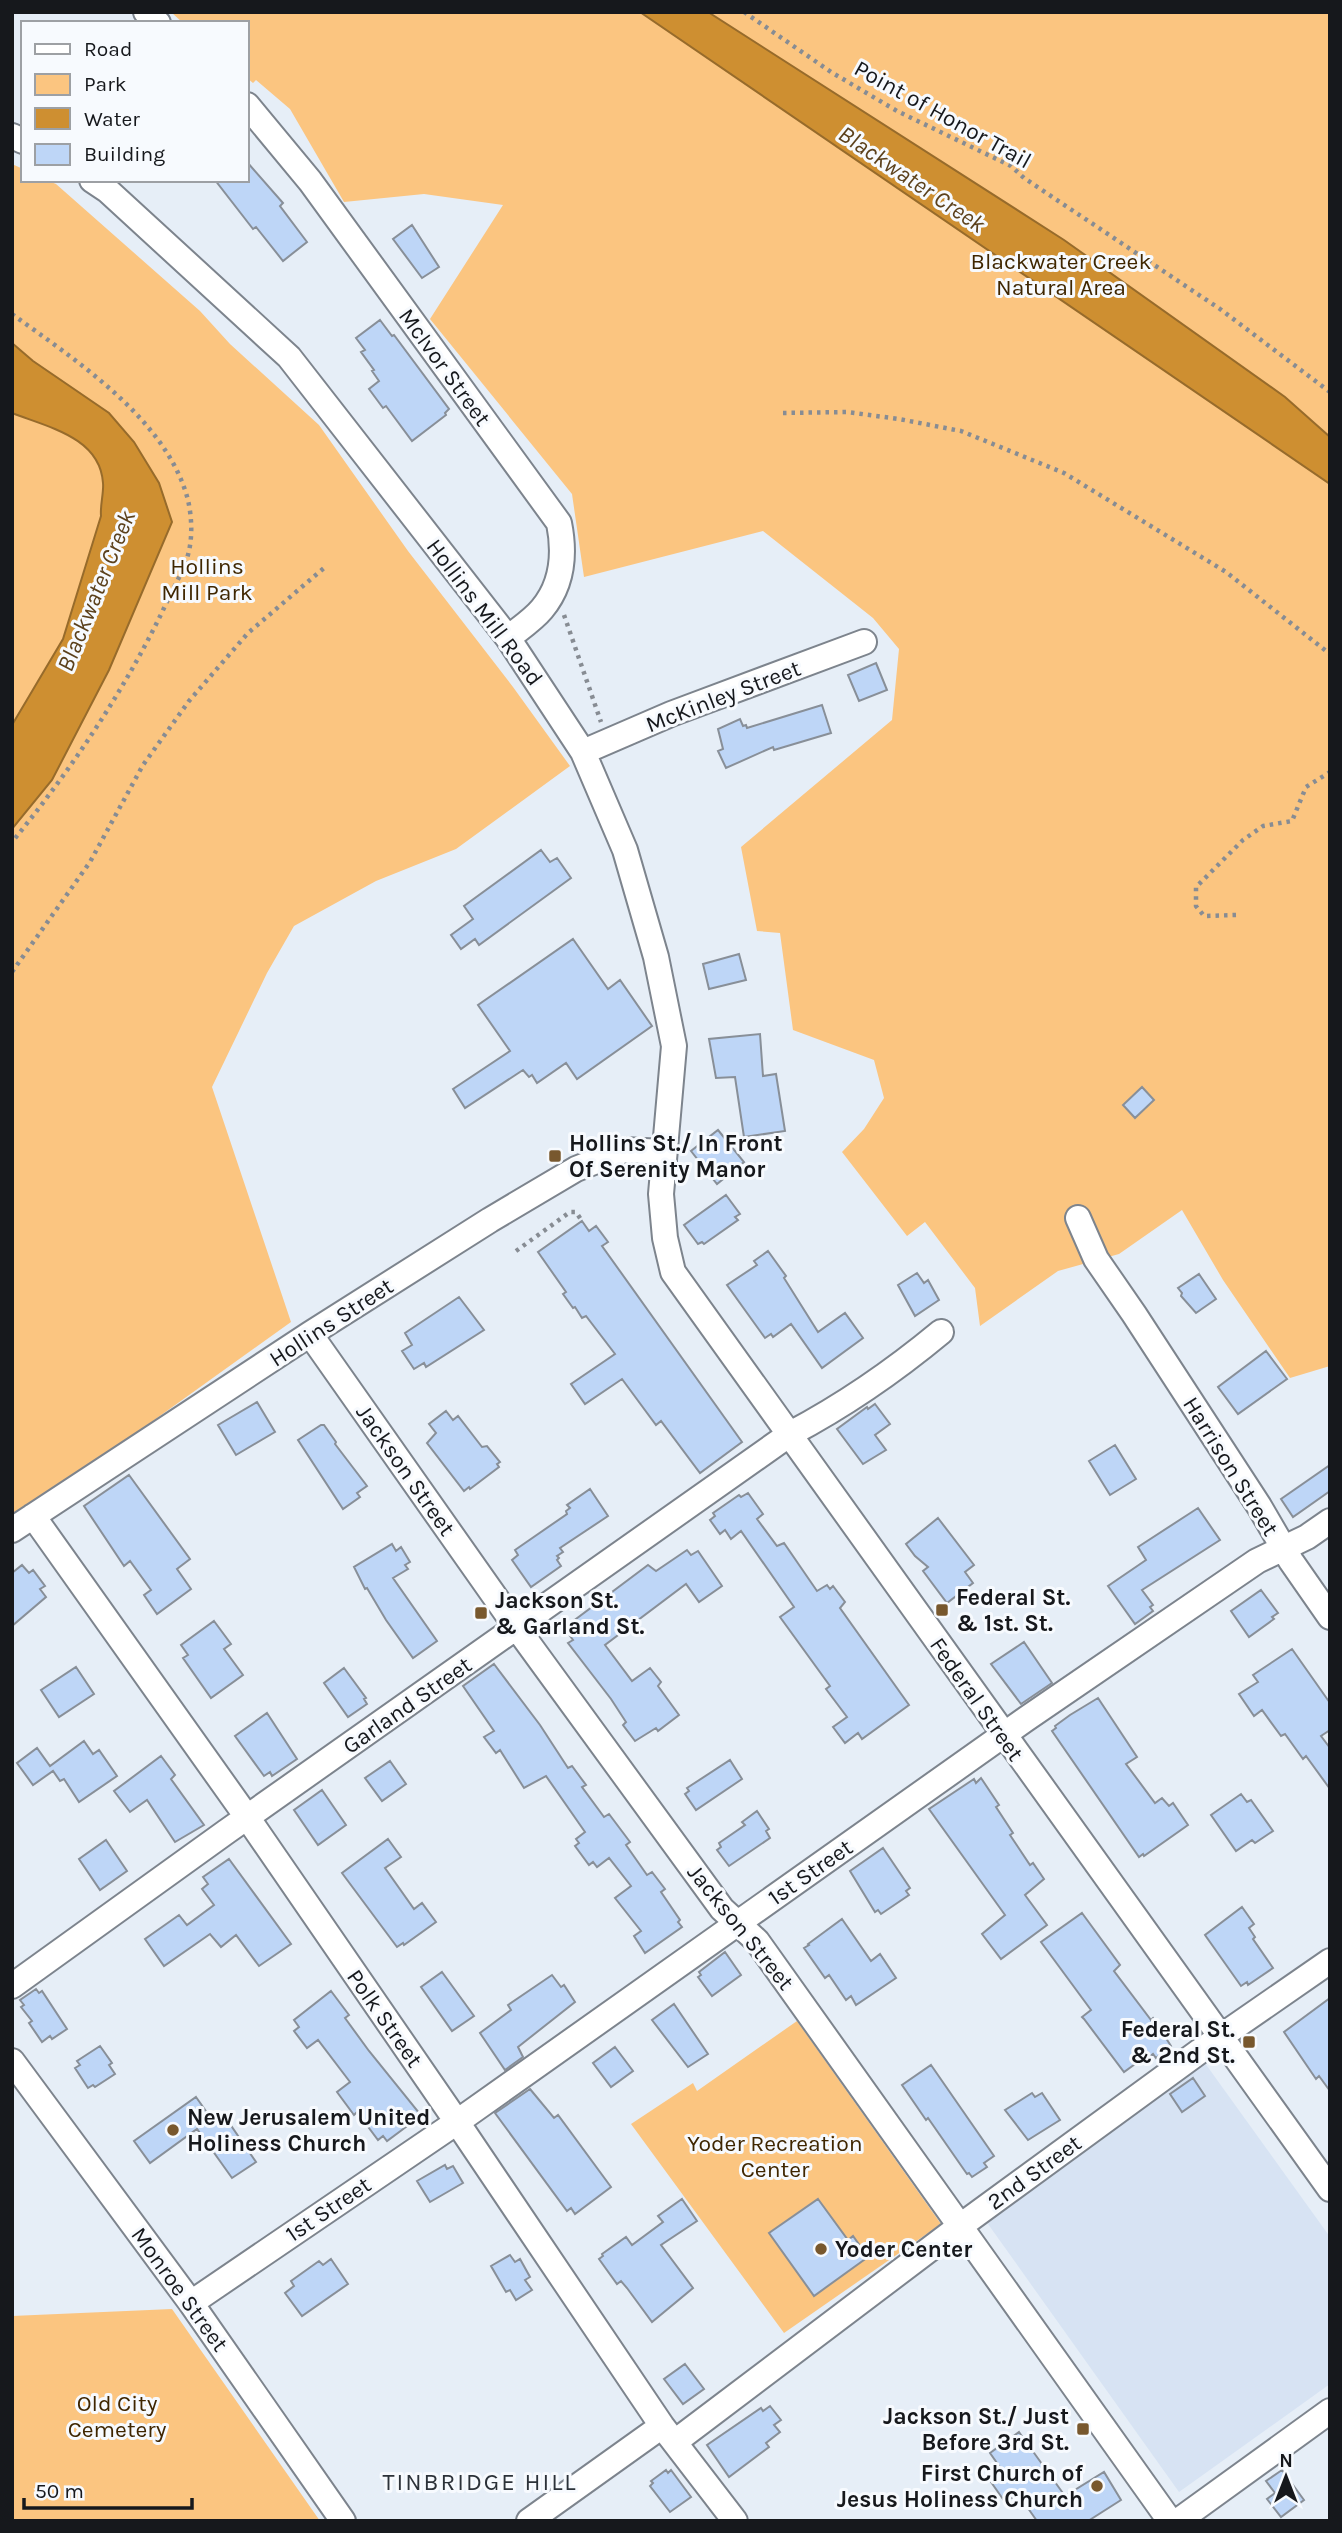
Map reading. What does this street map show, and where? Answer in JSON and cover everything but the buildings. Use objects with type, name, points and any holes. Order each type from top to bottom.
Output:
[{"type":"street","name":"McIvor Street","points":[[248,106],[310,181],[559,523],[564,546],[560,576],[543,608],[508,638]]},
{"type":"street","name":"Hollins Mill Road","points":[[95,182],[117,199],[289,357],[508,638],[583,752],[625,850],[656,957],[674,1046],[664,1152]]},
{"type":"street","name":"McKinley Street","points":[[583,752],[671,714],[864,642]]},
{"type":"street","name":"Hollins Street","points":[[12,1531],[310,1334],[576,1169],[624,1150],[664,1152]]},
{"type":"street","name":"Federal Street","points":[[664,1152],[661,1194],[665,1238],[673,1272],[1330,2189]]},
{"type":"street","name":"Harrison Street","points":[[1078,1218],[1096,1259],[1330,1617]]},
{"type":"street","name":"Garland Street","points":[[12,1986],[790,1434],[833,1411],[887,1375],[941,1332]]},
{"type":"street","name":"Jackson Street","points":[[310,1334],[517,1628],[715,1899],[737,1924],[757,1941],[1170,2521]]},
{"type":"street","name":"Polk Street","points":[[33,1516],[247,1817],[669,2434],[735,2521]]},
{"type":"street","name":"1st Street","points":[[191,2303],[457,2122],[1003,1735],[1257,1561],[1307,1537],[1330,1521]]},
{"type":"street","name":"2nd Street","points":[[529,2521],[669,2434],[1330,1961]]},
{"type":"street","name":"Monroe Street","points":[[12,2061],[191,2303],[343,2521]]},
{"type":"street","points":[[1178,2521],[1330,2411]]},
{"type":"path","name":"Point of Honor Trail","points":[[744,12],[831,72],[897,111],[1010,166],[1220,309],[1330,392]]},
{"type":"path","points":[[12,314],[89,370],[150,429],[177,472],[188,500],[192,530],[188,556],[142,656],[93,732],[12,842]]},
{"type":"path","points":[[783,413],[847,412],[961,430],[1064,473],[1226,572],[1330,654]]},
{"type":"path","points":[[12,972],[90,862],[143,765],[189,701],[248,633],[324,568]]},
{"type":"path","points":[[562,608],[603,730]]},
{"type":"path","points":[[1236,915],[1203,916],[1196,906],[1196,887],[1263,826],[1292,821],[1306,787],[1330,772]]},
{"type":"path","points":[[516,1251],[570,1212],[576,1212],[582,1221]]},
{"type":"shaded area","points":[[1202,2059],[1330,2237],[1330,2384],[1179,2492],[983,2217]]},
{"type":"green space","name":"Blackwater Creek Natural Area","points":[[171,12],[1330,12],[1330,1366],[1290,1378],[1223,1280],[1182,1210],[1119,1254],[1058,1271],[980,1326],[975,1288],[925,1222],[907,1236],[842,1152],[864,1129],[884,1098],[874,1060],[793,1030],[780,933],[757,931],[741,847],[892,720],[899,649],[873,618],[763,531],[584,577],[572,494],[430,319],[503,205],[424,194],[344,202],[290,109],[256,80],[253,83],[248,79],[248,21],[181,21]]},
{"type":"green space","name":"Hollins Mill Park","points":[[12,164],[21,168],[21,182],[56,184],[200,311],[230,344],[319,425],[408,551],[570,766],[456,849],[376,881],[294,926],[267,973],[212,1087],[291,1322],[12,1522]]},
{"type":"green space","name":"Yoder Recreation Center","points":[[797,2021],[941,2224],[784,2333],[631,2124],[693,2083],[697,2091]]},
{"type":"green space","name":"Old City Cemetery","points":[[172,2309],[320,2521],[12,2521],[12,2316]]},
{"type":"water","name":"Blackwater Creek","points":[[640,12],[708,12],[1064,240],[1285,397],[1330,437],[1330,484]]},
{"type":"water","name":"Blackwater Creek","points":[[12,343],[33,361],[109,413],[134,442],[159,483],[172,522],[109,670],[52,780],[12,829],[12,725],[63,639],[101,516],[103,487],[100,467],[82,444],[55,429],[12,413]]},
{"type":"place","name":"Hollins St./ In Front Of Serenity Manor","points":[[555,1156]]},
{"type":"place","name":"Federal St. & 1st. St.","points":[[942,1610]]},
{"type":"place","name":"Jackson St. & Garland St.","points":[[481,1613]]},
{"type":"place","name":"Federal St. & 2nd St.","points":[[1249,2042]]},
{"type":"place","name":"New Jerusalem United Holiness Church","points":[[173,2130]]},
{"type":"place","name":"Yoder Center","points":[[821,2249]]},
{"type":"place","name":"Jackson St./ Just Before 3rd St.","points":[[1083,2429]]},
{"type":"place","name":"First Church of Jesus Holiness Church","points":[[1097,2486]]},
{"type":"district","name":"TINBRIDGE HILL","points":[[480,2482]]}]
